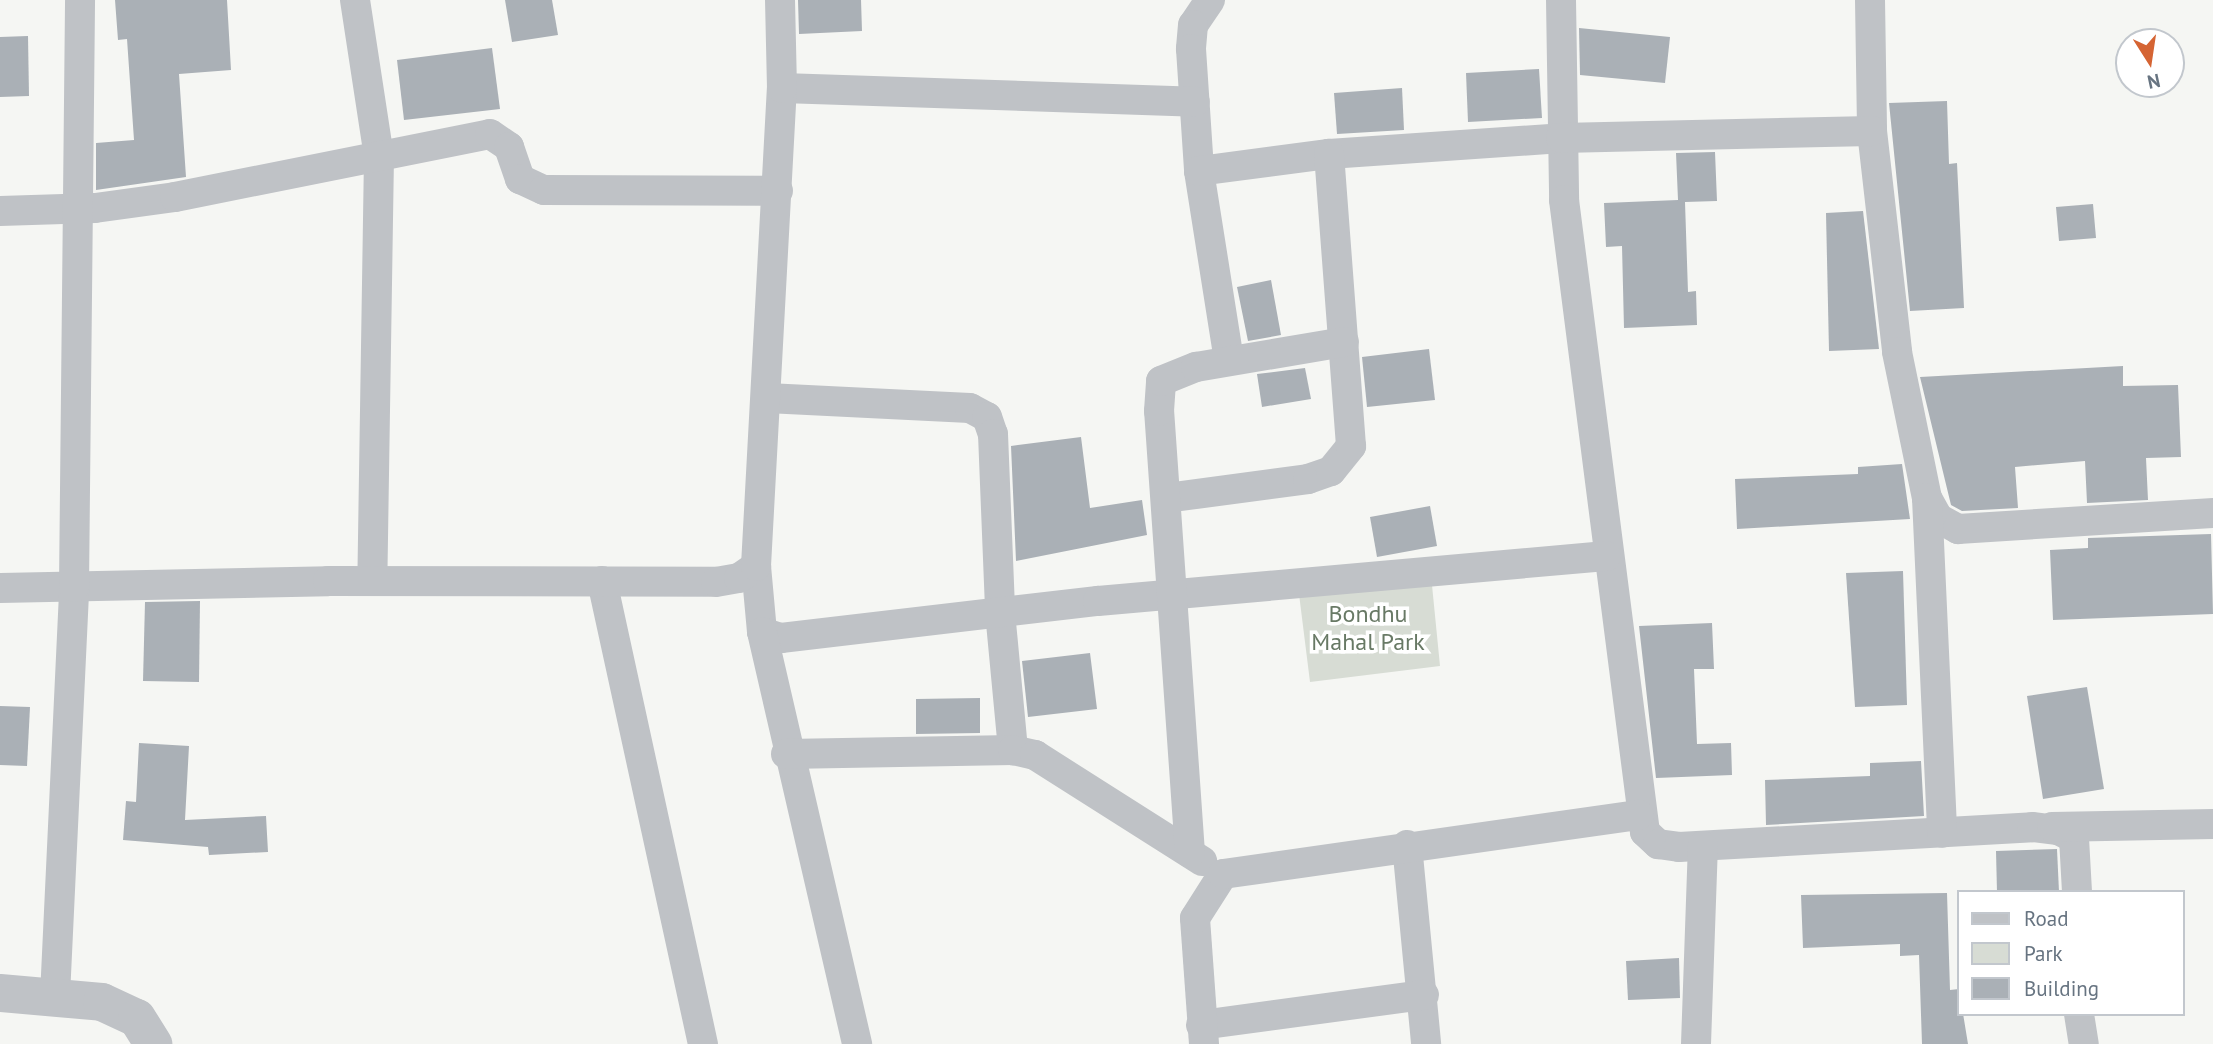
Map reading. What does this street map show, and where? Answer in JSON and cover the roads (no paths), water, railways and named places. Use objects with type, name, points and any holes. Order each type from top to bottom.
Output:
[{"type":"street","points":[[55,996],[74,587],[75,209],[80,0]]},
{"type":"street","points":[[355,0],[379,156],[373,581]]},
{"type":"street","points":[[780,0],[782,88],[778,191],[756,566],[762,632],[786,754],[857,1044]]},
{"type":"street","points":[[1210,0],[1193,25],[1195,102],[1199,171],[1229,360]]},
{"type":"street","points":[[1561,0],[1561,138],[1606,556],[1639,814],[1644,832],[1658,844],[1703,846],[2032,827],[2213,824]]},
{"type":"street","points":[[1870,0],[1872,131],[1897,352],[1927,498],[1942,832]]},
{"type":"street","points":[[782,88],[1195,102]]},
{"type":"street","points":[[1199,171],[1329,154],[1561,138],[1872,131]]},
{"type":"street","points":[[0,211],[75,209],[175,197],[489,134],[509,147],[520,179],[544,190],[778,191]]},
{"type":"street","points":[[1166,498],[1308,479],[1344,460],[1352,427],[1329,154]]},
{"type":"street","points":[[1190,853],[1166,498],[1161,380],[1229,360],[1344,342]]},
{"type":"street","points":[[767,398],[970,408],[987,417],[993,434],[1000,612],[1013,750]]},
{"type":"street","points":[[1927,498],[1938,518],[1958,530],[2213,513]]},
{"type":"street","points":[[762,632],[780,638],[1174,594],[1606,556]]},
{"type":"street","points":[[0,588],[373,581],[716,582],[739,578],[756,566]]},
{"type":"street","points":[[602,581],[703,1044]]},
{"type":"street","points":[[786,754],[1013,750],[1035,755],[1223,874],[1407,845],[1639,814]]},
{"type":"street","points":[[2032,827],[2074,838],[2077,890]]},
{"type":"street","points":[[1407,845],[1424,995],[1426,1044]]},
{"type":"street","points":[[1696,1044],[1703,846]]},
{"type":"street","points":[[1223,874],[1195,918],[1203,1035],[1424,995]]},
{"type":"street","points":[[0,993],[102,1002],[137,1018],[153,1044]]},
{"type":"street","points":[[2079,1016],[2084,1044]]},
{"type":"park label","name":"Bondhu Mahal Park","points":[[1368,628]]}]
